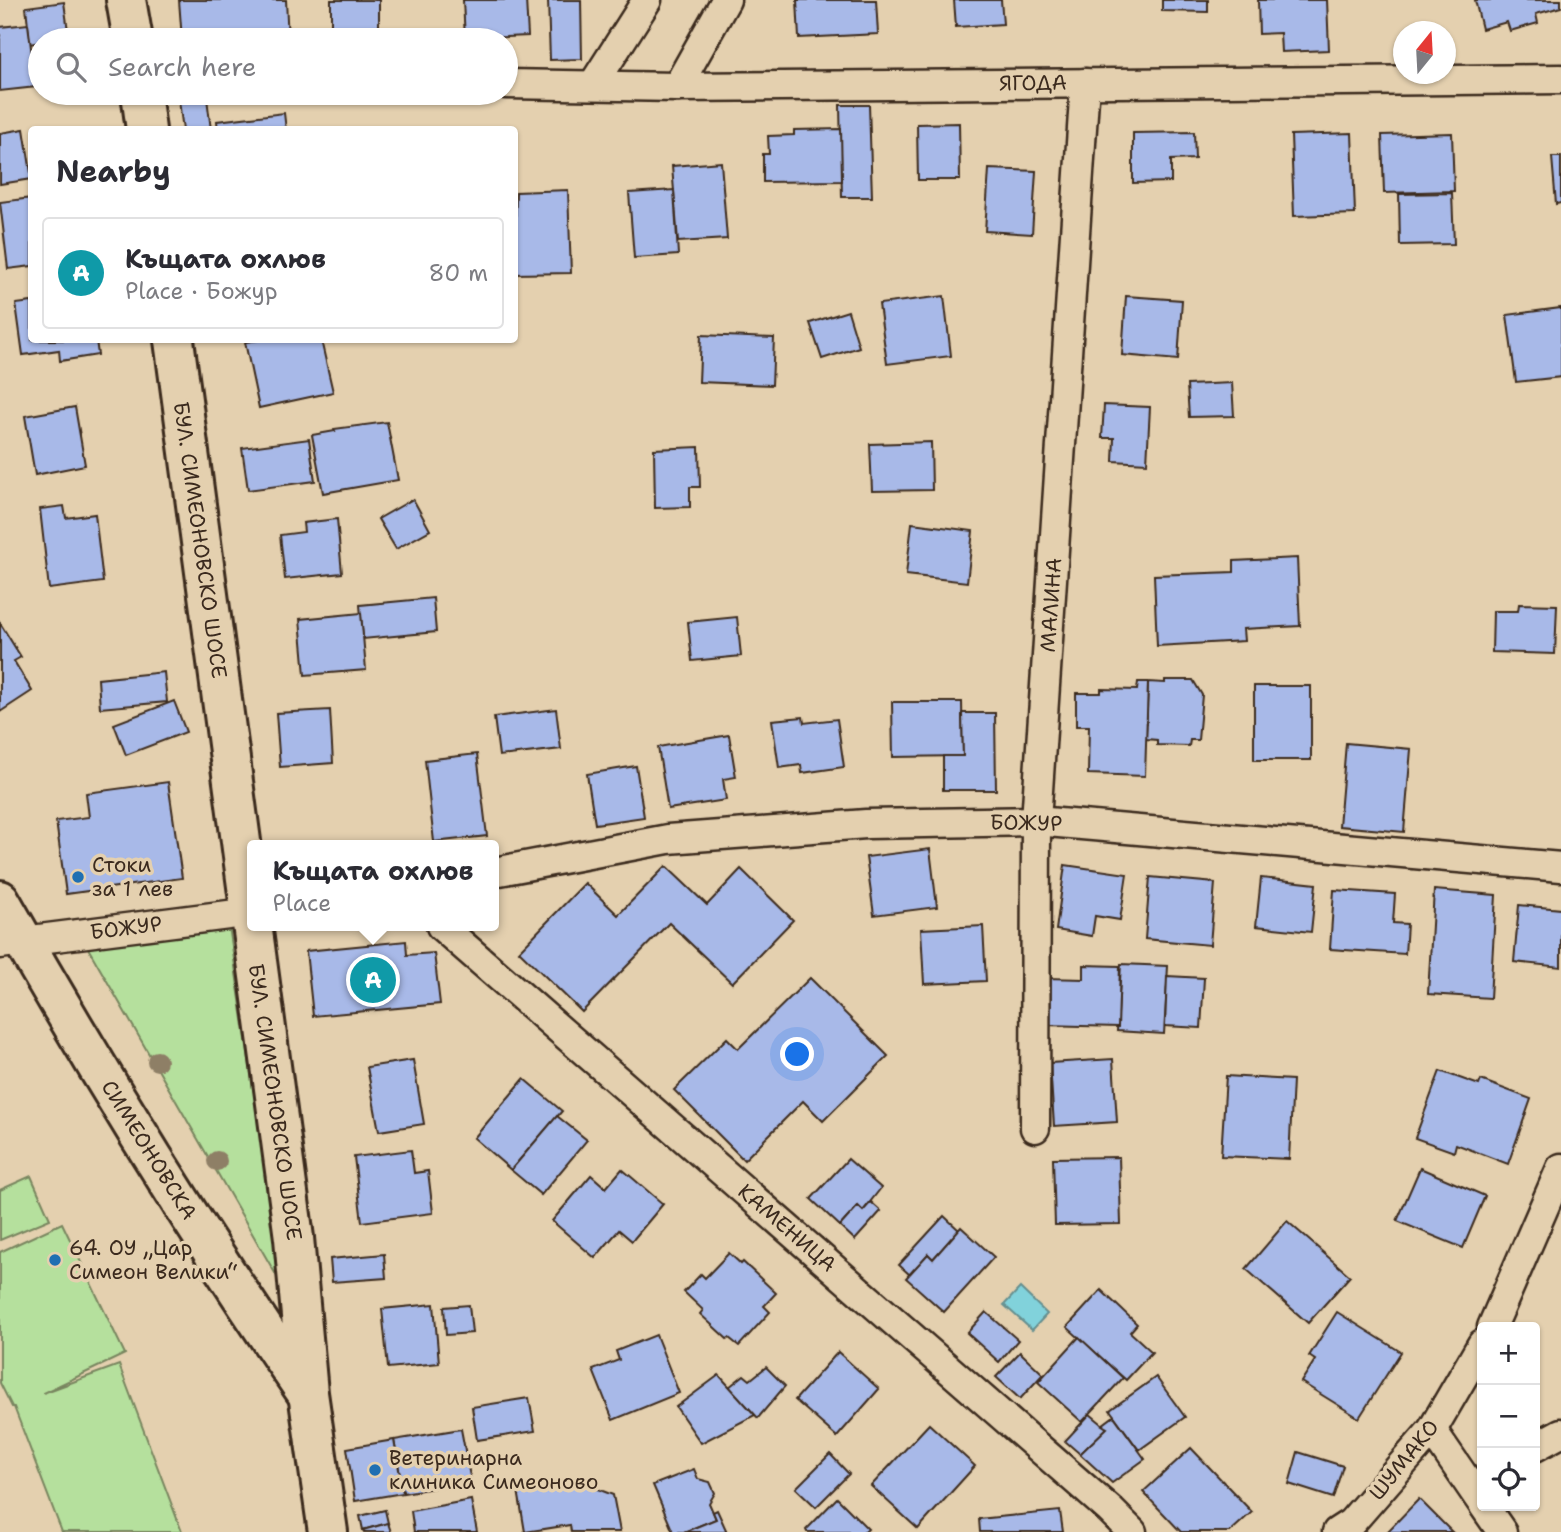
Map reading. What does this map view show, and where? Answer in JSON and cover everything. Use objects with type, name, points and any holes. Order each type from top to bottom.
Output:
[{"type":"street","points":[[126,0],[131,28]]},
{"type":"street","points":[[593,85],[647,0]]},
{"type":"street","points":[[677,87],[726,0]]},
{"type":"street","name":"ЯГОДА","points":[[518,84],[677,87],[1561,79]]},
{"type":"street","name":"МАЛИНА","points":[[1035,1128],[1036,821],[1085,83]]},
{"type":"street","points":[[143,105],[145,126]]},
{"type":"street","name":"БУЛ. СИМЕОНОВСКО ШОСЕ","points":[[174,343],[247,882]]},
{"type":"street","name":"БОЖУР","points":[[499,872],[668,839],[866,824],[1036,821],[1561,867]]},
{"type":"street","name":"СИМЕОНОВСКА","points":[[0,901],[12,943],[251,1311],[308,1393]]},
{"type":"street","name":"БОЖУР","points":[[12,943],[247,913]]},
{"type":"street","name":"БУЛ. СИМЕОНОВСКО ШОСЕ","points":[[254,931],[294,1238],[308,1393],[328,1532]]},
{"type":"street","name":"КАМЕНИЦА","points":[[447,931],[1100,1500],[1132,1532]]},
{"type":"street","points":[[1494,1322],[1561,1168]]},
{"type":"street","name":"ШУМАКО","points":[[1338,1532],[1351,1523],[1432,1430],[1477,1353]]},
{"type":"street","points":[[1432,1430],[1473,1471]]},
{"type":"street","points":[[1540,1444],[1561,1433]]},
{"type":"street","points":[[1488,1511],[1502,1532]]},
{"type":"green space","points":[[229,926],[283,1287],[88,948]]},
{"type":"green space","points":[[31,1176],[50,1219],[0,1240],[0,1190]]},
{"type":"green space","points":[[62,1223],[125,1354],[43,1393],[119,1365],[182,1532],[62,1532],[14,1407],[0,1383],[0,1252]]},
{"type":"water","points":[[1020,1288],[1047,1314],[1032,1330],[1004,1305]]},
{"type":"building","points":[[179,0],[286,0],[287,28],[181,28]]},
{"type":"building","points":[[331,0],[379,0],[379,28],[331,28]]},
{"type":"building","points":[[463,0],[526,0],[528,36],[518,36],[518,28],[464,28]]},
{"type":"building","points":[[548,0],[581,0],[582,59],[550,60]]},
{"type":"building","points":[[797,0],[876,0],[878,34],[799,38]]},
{"type":"building","points":[[954,0],[1001,0],[1003,24],[956,27]]},
{"type":"building","points":[[1162,0],[1208,0],[1208,12],[1162,11]]},
{"type":"building","points":[[1258,0],[1327,0],[1329,50],[1281,52],[1280,33],[1259,34]]},
{"type":"building","points":[[1475,0],[1561,0],[1561,7],[1536,14],[1538,23],[1510,31],[1507,22],[1482,29]]},
{"type":"building","points":[[64,2],[68,28],[28,28],[26,7]]},
{"type":"building","points":[[28,24],[28,88],[0,91],[0,27]]},
{"type":"building","points":[[180,105],[208,105],[210,126],[182,126]]},
{"type":"building","points":[[840,105],[869,105],[872,197],[842,197]]},
{"type":"building","points":[[284,113],[286,126],[218,126],[217,121]]},
{"type":"building","points":[[959,123],[960,180],[918,180],[917,124]]},
{"type":"building","points":[[24,129],[28,180],[0,184],[0,133]]},
{"type":"building","points":[[841,129],[842,181],[763,182],[763,154],[769,154],[768,136],[794,135],[794,130]]},
{"type":"building","points":[[1194,132],[1195,159],[1171,160],[1171,182],[1133,183],[1133,133]]},
{"type":"building","points":[[1352,133],[1355,214],[1294,216],[1291,135]]},
{"type":"building","points":[[1452,133],[1454,191],[1384,193],[1382,135]]},
{"type":"building","points":[[1552,157],[1561,157],[1561,203],[1556,204]]},
{"type":"building","points":[[721,162],[727,239],[678,242],[672,166]]},
{"type":"building","points":[[989,169],[1036,171],[1032,234],[985,231]]},
{"type":"building","points":[[568,190],[571,273],[518,274],[518,192]]},
{"type":"building","points":[[674,190],[678,255],[634,258],[629,193]]},
{"type":"building","points":[[1452,193],[1454,244],[1400,245],[1399,194]]},
{"type":"building","points":[[28,198],[28,266],[8,269],[0,202]]},
{"type":"building","points":[[944,296],[951,356],[887,364],[879,304]]},
{"type":"building","points":[[1126,296],[1182,300],[1178,360],[1122,355]]},
{"type":"building","points":[[28,302],[28,343],[96,343],[98,355],[60,361],[59,350],[23,355],[16,304]]},
{"type":"building","points":[[1561,308],[1561,377],[1516,382],[1507,315]]},
{"type":"building","points":[[848,311],[859,347],[822,359],[810,323]]},
{"type":"building","points":[[701,335],[774,338],[772,385],[699,382]]},
{"type":"building","points":[[245,343],[322,343],[333,392],[259,408]]},
{"type":"building","points":[[1232,383],[1234,416],[1189,417],[1187,385]]},
{"type":"building","points":[[1104,405],[1150,407],[1147,463],[1113,461],[1114,438],[1102,438]]},
{"type":"building","points":[[75,407],[85,465],[35,475],[25,416]]},
{"type":"building","points":[[387,422],[398,480],[323,493],[312,435],[335,431],[334,429]]},
{"type":"building","points":[[309,439],[315,481],[248,490],[242,448]]},
{"type":"building","points":[[931,442],[932,490],[872,491],[870,444]]},
{"type":"building","points":[[699,447],[700,487],[690,487],[690,507],[655,508],[654,449]]},
{"type":"building","points":[[413,499],[430,530],[396,549],[378,519]]},
{"type":"building","points":[[64,506],[66,518],[95,514],[103,582],[49,589],[40,509]]},
{"type":"building","points":[[337,519],[342,573],[285,579],[280,535],[304,532],[303,523]]},
{"type":"building","points":[[912,523],[973,531],[967,582],[906,575]]},
{"type":"building","points":[[1297,558],[1300,626],[1243,629],[1244,641],[1157,646],[1154,575],[1234,572],[1234,561]]},
{"type":"building","points":[[433,598],[436,632],[363,639],[360,605]]},
{"type":"building","points":[[1519,604],[1557,605],[1555,654],[1492,652],[1493,611],[1518,611]]},
{"type":"building","points":[[361,613],[366,670],[305,675],[300,619]]},
{"type":"building","points":[[737,617],[741,656],[692,661],[688,622]]},
{"type":"building","points":[[0,623],[21,657],[14,661],[32,691],[0,712]]},
{"type":"building","points":[[164,672],[167,702],[100,708],[98,679]]},
{"type":"building","points":[[1165,680],[1193,680],[1202,695],[1198,740],[1190,740],[1189,746],[1157,745],[1157,740],[1146,739],[1148,682],[1165,683]]},
{"type":"building","points":[[1138,682],[1148,682],[1145,776],[1088,774],[1089,726],[1076,726],[1076,693],[1101,693],[1101,689],[1137,690]]},
{"type":"building","points":[[1254,686],[1311,686],[1311,760],[1254,760]]},
{"type":"building","points":[[174,701],[186,732],[126,755],[114,724]]},
{"type":"building","points":[[892,702],[962,702],[963,756],[893,757]]},
{"type":"building","points":[[556,709],[561,749],[499,756],[494,717]]},
{"type":"building","points":[[330,710],[333,763],[280,767],[276,713]]},
{"type":"building","points":[[962,713],[995,713],[996,790],[943,790],[943,756],[963,756]]},
{"type":"building","points":[[803,717],[804,723],[837,719],[844,767],[802,773],[801,765],[779,768],[772,720]]},
{"type":"building","points":[[729,735],[736,777],[723,779],[726,800],[668,809],[658,747]]},
{"type":"building","points":[[1346,743],[1411,749],[1404,832],[1339,826]]},
{"type":"building","points":[[477,754],[487,836],[434,840],[425,760]]},
{"type":"building","points":[[636,766],[644,817],[595,824],[587,774]]},
{"type":"building","points":[[168,782],[182,878],[66,894],[56,821],[89,817],[86,793]]},
{"type":"building","points":[[930,849],[937,907],[874,915],[866,857]]},
{"type":"building","points":[[1065,865],[1127,874],[1120,920],[1095,916],[1092,936],[1056,930]]},
{"type":"building","points":[[666,866],[707,905],[741,869],[793,920],[732,983],[669,923],[582,1012],[519,951],[585,883],[618,915]]},
{"type":"building","points":[[1150,877],[1215,883],[1210,945],[1145,939]]},
{"type":"building","points":[[1261,878],[1316,884],[1311,932],[1256,926]]},
{"type":"building","points":[[1334,890],[1395,894],[1393,923],[1407,924],[1405,954],[1330,949]]},
{"type":"building","points":[[1434,890],[1496,895],[1490,998],[1428,994]]},
{"type":"building","points":[[1519,905],[1561,909],[1561,967],[1514,962]]},
{"type":"building","points":[[983,926],[986,981],[924,984],[921,929]]},
{"type":"building","points":[[406,941],[407,955],[434,953],[440,1004],[313,1016],[306,951]]},
{"type":"building","points":[[1121,964],[1168,966],[1164,1034],[1117,1031]]},
{"type":"building","points":[[1084,965],[1120,966],[1118,1027],[1045,1025],[1046,978],[1084,979]]},
{"type":"building","points":[[1167,976],[1204,978],[1201,1028],[1165,1026]]},
{"type":"building","points":[[810,978],[888,1056],[823,1121],[803,1101],[744,1160],[674,1090],[727,1038],[738,1049]]},
{"type":"building","points":[[1113,1059],[1117,1122],[1054,1126],[1050,1063]]},
{"type":"building","points":[[413,1060],[424,1124],[379,1131],[367,1067]]},
{"type":"building","points":[[1440,1071],[1479,1085],[1481,1080],[1531,1099],[1508,1164],[1456,1144],[1454,1152],[1415,1138]]},
{"type":"building","points":[[1226,1076],[1293,1080],[1289,1159],[1221,1156]]},
{"type":"building","points":[[524,1079],[562,1111],[511,1170],[474,1138]]},
{"type":"building","points":[[557,1116],[587,1140],[541,1195],[511,1170]]},
{"type":"building","points":[[411,1150],[414,1173],[428,1171],[433,1213],[362,1222],[354,1157]]},
{"type":"building","points":[[1119,1157],[1121,1224],[1055,1225],[1053,1158]]},
{"type":"building","points":[[848,1159],[881,1188],[863,1211],[858,1206],[840,1226],[811,1199]]},
{"type":"building","points":[[1420,1168],[1485,1196],[1463,1248],[1397,1221]]},
{"type":"building","points":[[622,1169],[663,1204],[632,1241],[619,1230],[595,1258],[552,1221],[591,1175],[606,1188]]},
{"type":"building","points":[[871,1202],[881,1211],[855,1240],[840,1226],[858,1206],[863,1211]]},
{"type":"building","points":[[944,1216],[959,1230],[933,1259],[928,1254],[910,1275],[899,1265]]},
{"type":"building","points":[[1287,1221],[1350,1276],[1308,1323],[1246,1269]]},
{"type":"building","points":[[961,1227],[994,1257],[944,1312],[906,1278],[928,1254],[933,1259]]},
{"type":"building","points":[[729,1253],[741,1264],[743,1262],[776,1293],[764,1306],[770,1312],[739,1346],[727,1339],[700,1314],[703,1310],[684,1292],[701,1274],[705,1278]]},
{"type":"building","points":[[384,1254],[386,1278],[332,1282],[330,1259]]},
{"type":"building","points":[[1101,1290],[1137,1324],[1130,1332],[1152,1352],[1126,1380],[1067,1327]]},
{"type":"building","points":[[434,1304],[439,1363],[388,1368],[382,1309]]},
{"type":"building","points":[[469,1305],[472,1333],[446,1335],[444,1307]]},
{"type":"building","points":[[986,1312],[1018,1340],[999,1362],[967,1333]]},
{"type":"building","points":[[1337,1312],[1401,1352],[1359,1418],[1301,1382],[1315,1360],[1309,1356]]},
{"type":"building","points":[[656,1335],[679,1393],[613,1420],[593,1370],[619,1360],[616,1351]]},
{"type":"building","points":[[1079,1337],[1123,1378],[1082,1422],[1038,1382]]},
{"type":"building","points":[[838,1352],[879,1389],[837,1437],[795,1400]]},
{"type":"building","points":[[1020,1352],[1043,1374],[1020,1399],[996,1377]]},
{"type":"building","points":[[766,1367],[785,1386],[758,1418],[729,1387],[744,1375],[750,1380]]},
{"type":"building","points":[[719,1375],[755,1415],[701,1443],[676,1407]]},
{"type":"building","points":[[1156,1377],[1185,1417],[1139,1450],[1110,1410]]},
{"type":"building","points":[[529,1398],[535,1431],[477,1440],[472,1407]]},
{"type":"building","points":[[1090,1414],[1107,1428],[1080,1454],[1065,1441]]},
{"type":"building","points":[[1114,1416],[1145,1459],[1112,1483],[1080,1454],[1107,1428],[1102,1425]]},
{"type":"building","points":[[929,1424],[975,1466],[918,1529],[871,1486]]},
{"type":"building","points":[[461,1429],[471,1482],[403,1493],[394,1440]]},
{"type":"building","name":"Ветеринарна клиника Симеоново","points":[[394,1440],[403,1493],[355,1501],[347,1448]]},
{"type":"building","points":[[1191,1448],[1252,1512],[1230,1532],[1181,1532],[1143,1492]]},
{"type":"building","points":[[1298,1452],[1343,1466],[1333,1498],[1289,1484]]},
{"type":"building","points":[[830,1454],[849,1474],[816,1507],[796,1488]]},
{"type":"building","points":[[694,1469],[698,1479],[710,1482],[715,1493],[709,1503],[716,1519],[684,1532],[673,1532],[653,1485]]},
{"type":"building","points":[[577,1481],[613,1495],[620,1532],[571,1532],[570,1525],[525,1532],[518,1490]]},
{"type":"building","points":[[837,1498],[868,1529],[865,1532],[807,1532],[806,1530]]},
{"type":"building","points":[[1419,1499],[1452,1532],[1387,1532]]},
{"type":"building","points":[[471,1500],[477,1532],[414,1532],[411,1511]]},
{"type":"building","points":[[385,1510],[388,1523],[363,1530],[360,1516]]},
{"type":"building","points":[[717,1510],[727,1532],[684,1532],[716,1519],[713,1512]]},
{"type":"building","points":[[1060,1511],[1063,1532],[980,1532],[979,1519]]},
{"type":"building","points":[[388,1523],[391,1532],[363,1530]]},
{"type":"place","name":"Стоки за 1 лев","points":[[78,877]]},
{"type":"place","name":"Къщата охлюв","points":[[373,980]]},
{"type":"place","name":"64. ОУ „Цар Симеон Велики“","points":[[55,1260]]},
{"type":"place","name":"Ветеринарна клиника Симеоново","points":[[375,1470]]}]
